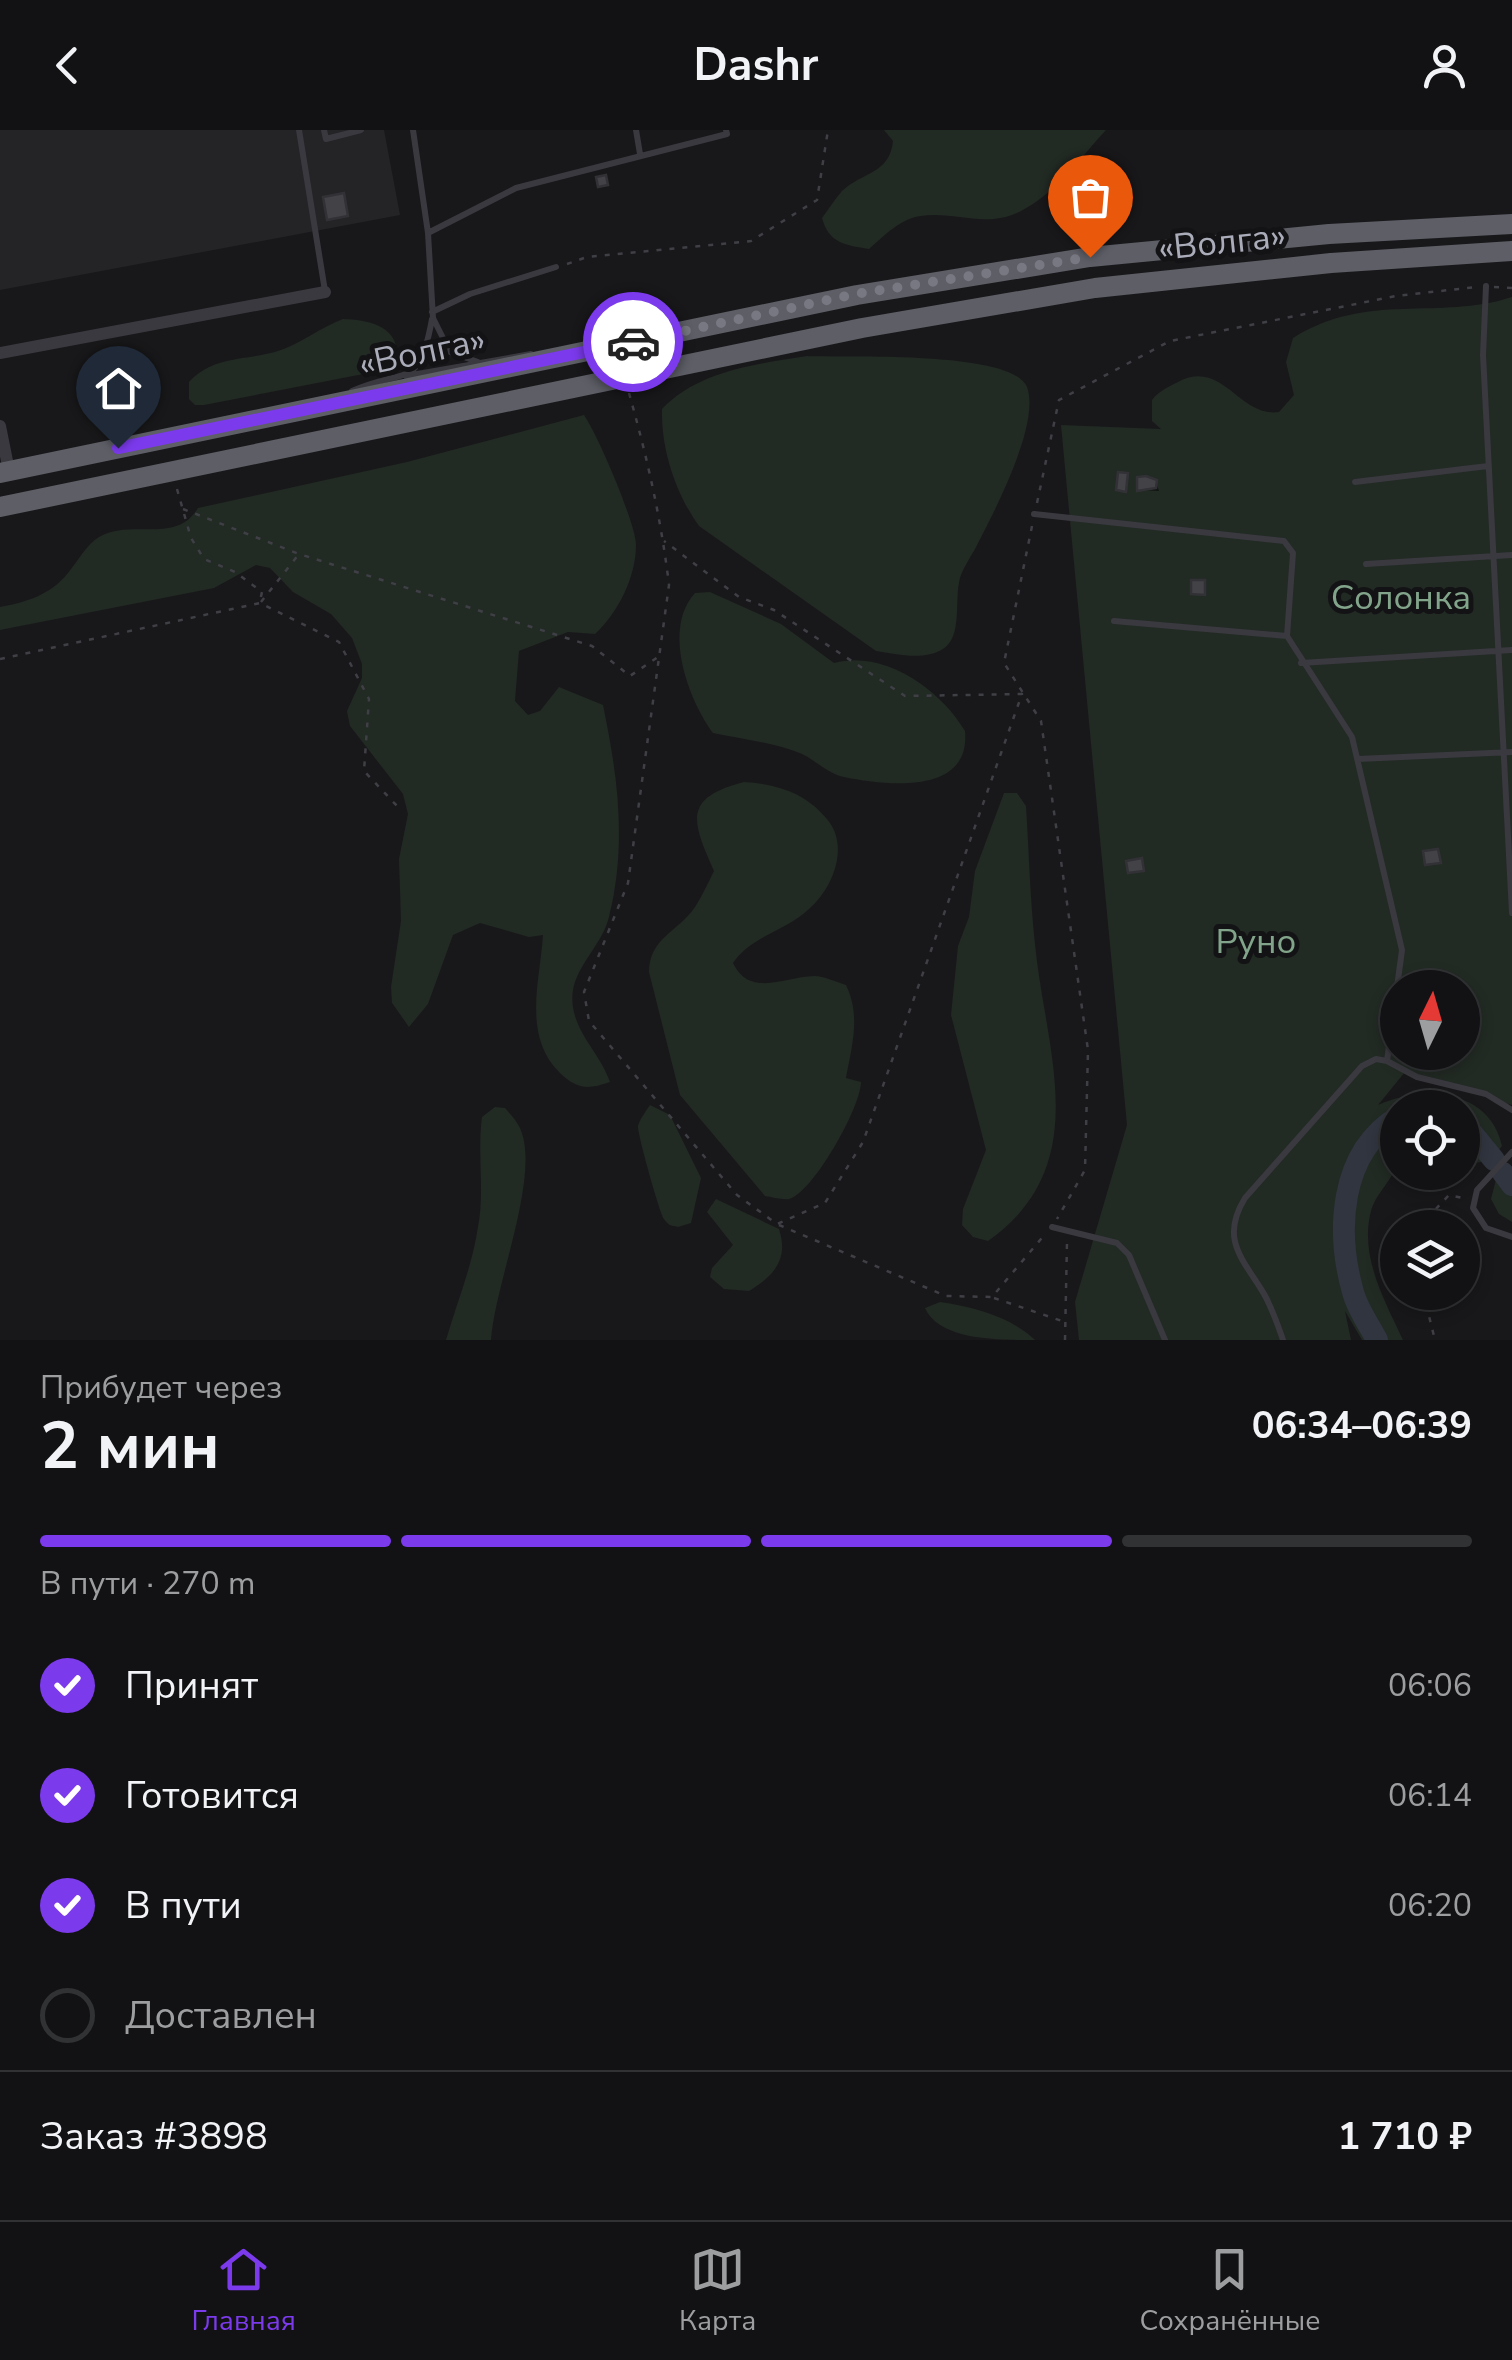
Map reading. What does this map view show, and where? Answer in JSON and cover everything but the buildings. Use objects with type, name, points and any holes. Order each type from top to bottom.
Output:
[{"type":"highway","name":"«Волга»","points":[[4,472],[856,294],[1090,257],[1328,234],[1512,224]]},
{"type":"highway","name":"«Волга»","points":[[0,506],[862,328],[1095,288],[1331,262],[1512,251]]},
{"type":"street","points":[[0,354],[325,292]]},
{"type":"street","points":[[0,426],[4,472]]},
{"type":"lane","points":[[299,130],[325,292]]},
{"type":"lane","points":[[324,130],[326,139],[360,130]]},
{"type":"lane","points":[[406,376],[426,354],[432,315],[428,233],[413,130]]},
{"type":"lane","points":[[636,130],[640,154]]},
{"type":"lane","points":[[428,233],[516,188],[727,134],[726,130]]},
{"type":"lane","points":[[432,315],[470,294],[556,267]]},
{"type":"lane","points":[[1486,286],[1482,355],[1498,650],[1508,752],[1512,913]]},
{"type":"lane","points":[[432,315],[450,352],[478,362]]},
{"type":"lane","points":[[335,403],[354,390],[406,376],[521,354],[562,356]]},
{"type":"lane","points":[[1355,482],[1488,466]]},
{"type":"lane","points":[[1034,514],[1284,541],[1293,553],[1286,636],[1352,736],[1402,950],[1399,970]]},
{"type":"lane","points":[[1366,564],[1512,555]]},
{"type":"lane","points":[[1114,622],[1286,636]]},
{"type":"lane","points":[[1301,663],[1512,650]]},
{"type":"lane","points":[[1358,760],[1508,752]]},
{"type":"lane","points":[[1283,1340],[1263,1291],[1234,1248],[1236,1212],[1362,1066],[1380,1059]]},
{"type":"lane","points":[[1404,1070],[1416,1077],[1486,1094],[1512,1110]]},
{"type":"lane","points":[[1512,1152],[1473,1200],[1480,1223],[1512,1237]]},
{"type":"lane","points":[[1052,1227],[1116,1243],[1129,1255],[1165,1340]]},
{"type":"path","points":[[556,267],[587,257],[751,240],[817,200],[828,130]]},
{"type":"path","points":[[992,1297],[1052,1227],[1084,1170],[1088,1050],[1041,721],[1004,663],[1060,400],[1170,341],[1396,296],[1486,286],[1512,288]]},
{"type":"path","points":[[624,377],[658,494],[669,585],[628,883],[584,992],[589,1021],[736,1195],[777,1224],[946,1296],[992,1297],[1063,1322]]},
{"type":"path","points":[[172,471],[191,538],[204,559],[235,572],[262,592],[260,603]]},
{"type":"path","points":[[182,509],[299,554],[592,646],[630,676],[659,656]]},
{"type":"path","points":[[664,542],[739,597],[774,610],[906,696],[1022,694]]},
{"type":"path","points":[[260,603],[299,554]]},
{"type":"path","points":[[0,659],[260,603],[339,642],[369,699],[364,771],[398,808]]},
{"type":"path","points":[[777,1224],[825,1203],[863,1142],[1022,694]]},
{"type":"path","points":[[1435,1210],[1449,1195],[1473,1200]]},
{"type":"path","points":[[1066,1340],[1063,1322],[1068,1231]]},
{"type":"path","points":[[1428,1310],[1435,1340]]},
{"type":"shaded area","points":[[0,130],[384,130],[400,215],[0,290]]},
{"type":"green space","points":[[884,130],[1106,130],[1056,185],[1021,211],[995,219],[914,217],[869,249],[846,244],[829,233],[822,218],[842,191],[887,160],[893,141]]},
{"type":"green space","name":"Руно","points":[[1512,297],[1512,1105],[1480,1095],[1480,1090],[1463,1090],[1405,1072],[1390,1090],[1380,1090],[1382,1190],[1371,1211],[1368,1245],[1380,1288],[1380,1310],[1389,1310],[1403,1340],[1362,1340],[1345,1311],[1351,1340],[1079,1340],[1075,1302],[1127,1125],[1061,425],[1161,429],[1152,421],[1152,400],[1167,388],[1194,377],[1207,377],[1253,406],[1279,412],[1294,395],[1286,362],[1293,338],[1348,315],[1457,307]]},
{"type":"green space","points":[[343,319],[371,323],[392,336],[397,354],[389,369],[204,405],[195,405],[189,399],[189,382],[209,367],[278,351]]},
{"type":"green space","points":[[807,356],[961,361],[1015,375],[1027,387],[1027,424],[1021,446],[960,578],[953,636],[935,653],[910,656],[876,651],[699,526],[677,486],[667,456],[662,409],[693,386],[729,371]]},
{"type":"green space","points":[[584,415],[607,459],[630,519],[636,545],[633,569],[618,605],[595,634],[568,632],[519,651],[515,701],[528,715],[540,711],[559,687],[603,705],[616,784],[619,837],[609,917],[572,994],[579,1027],[610,1082],[589,1087],[577,1085],[560,1073],[541,1042],[536,1007],[543,935],[529,937],[480,923],[453,935],[428,1004],[409,1027],[392,1003],[401,921],[399,859],[408,814],[403,794],[350,726],[347,711],[362,678],[362,664],[352,638],[331,614],[293,592],[270,568],[256,565],[214,588],[0,630],[0,607],[29,600],[54,587],[90,544],[112,532],[166,528],[189,519],[198,508],[407,462]]},
{"type":"green space","points":[[710,592],[781,624],[834,663],[872,662],[909,676],[926,688],[965,731],[963,752],[955,766],[941,776],[923,781],[882,783],[837,775],[787,749],[713,733],[695,702],[682,664],[680,644],[685,608],[695,593]]},
{"type":"green space","points":[[744,782],[800,796],[827,819],[837,841],[836,866],[818,900],[800,917],[749,946],[733,963],[740,974],[758,983],[818,976],[846,985],[851,997],[854,1031],[846,1078],[861,1082],[859,1094],[845,1128],[822,1166],[789,1199],[765,1196],[680,1095],[649,972],[659,943],[695,907],[714,871],[697,825],[701,804],[724,788]]},
{"type":"green space","points":[[1004,793],[1017,793],[1026,806],[1035,944],[1056,1104],[1053,1142],[1042,1177],[1021,1211],[988,1241],[973,1237],[962,1225],[963,1209],[986,1150],[951,1015],[958,946],[969,917],[975,871]]},
{"type":"green space","points":[[650,1105],[670,1115],[701,1178],[691,1223],[678,1227],[664,1219],[641,1143],[638,1126]]},
{"type":"green space","points":[[495,1107],[505,1108],[522,1133],[525,1154],[520,1206],[491,1340],[446,1340],[478,1227],[482,1117]]},
{"type":"green space","name":"Руно","points":[[1480,1110],[1495,1127],[1502,1146],[1480,1162]]},
{"type":"green space","points":[[1512,1169],[1512,1222],[1499,1214],[1491,1199],[1497,1176]]},
{"type":"green space","points":[[716,1199],[779,1229],[782,1249],[777,1266],[749,1291],[724,1289],[710,1277],[712,1268],[733,1245],[707,1212]]},
{"type":"green space","points":[[940,1302],[990,1314],[1035,1340],[955,1332],[932,1319],[925,1308]]},
{"type":"waterway","name":"Солонка","points":[[1377,1340],[1353,1292],[1344,1220],[1353,1172],[1380,1130]]},
{"type":"waterway","name":"Солонка","points":[[1480,1143],[1494,1160]]},
{"type":"waterway","name":"Солонка","points":[[1503,1173],[1512,1185]]},
{"type":"way so far","points":[[633,342],[856,294],[1090,257]]},
{"type":"route","points":[[118,448],[633,342]]}]
